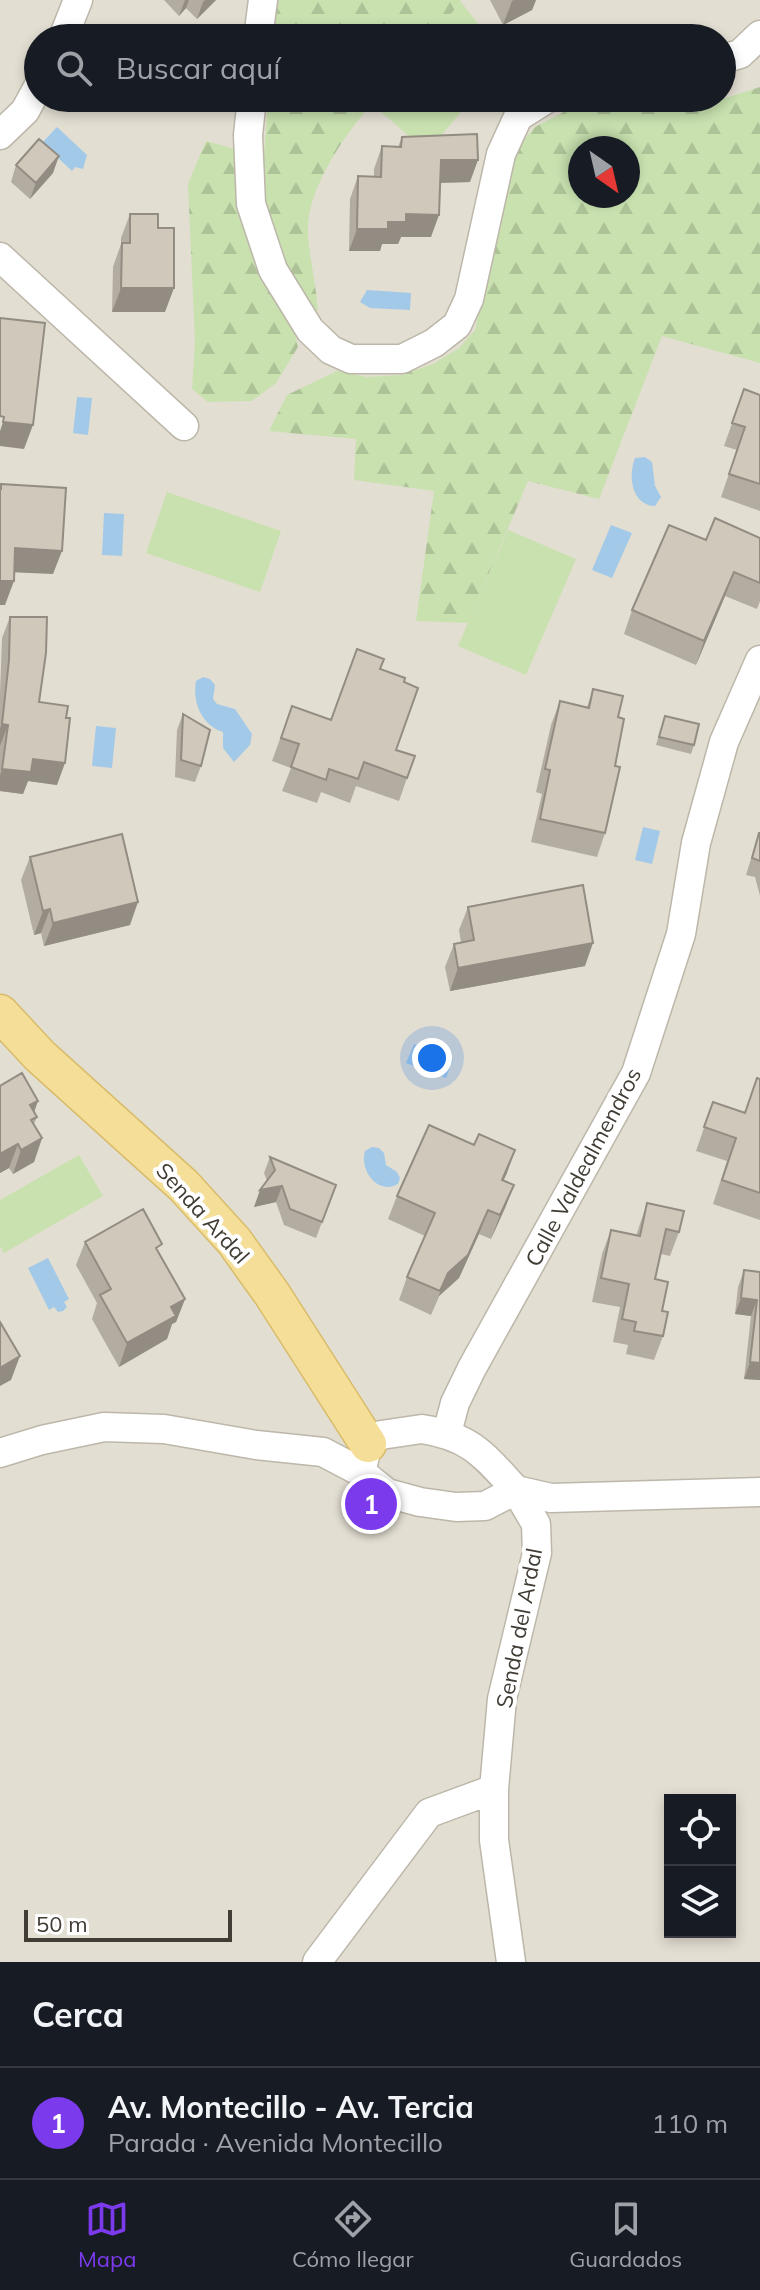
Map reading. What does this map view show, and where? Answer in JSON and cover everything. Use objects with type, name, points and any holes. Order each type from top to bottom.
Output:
[{"type":"main road","name":"Senda Ardal","points":[[0,1013],[40,1056],[184,1186],[234,1241],[272,1294],[365,1458]]},
{"type":"street","points":[[69,24],[78,0]]},
{"type":"street","points":[[260,24],[263,0]]},
{"type":"street","points":[[736,55],[760,35]]},
{"type":"street","points":[[0,135],[24,112]]},
{"type":"street","points":[[250,112],[248,135],[251,204],[273,270],[310,330],[331,350],[351,359],[402,359],[434,343],[457,325],[469,299],[501,154],[518,117],[526,112]]},
{"type":"street","points":[[0,257],[184,426]]},
{"type":"street","name":"Calle Valdealmendros","points":[[447,1433],[455,1403],[472,1368],[636,1073],[681,934],[696,843],[724,742],[760,660]]},
{"type":"street","points":[[0,1453],[42,1440],[104,1427],[164,1429],[256,1445],[365,1458],[387,1493],[456,1507],[485,1506],[516,1490],[551,1498],[760,1492]]},
{"type":"street","points":[[365,1458],[381,1435],[422,1429],[447,1433]]},
{"type":"street","name":"Senda del Ardal","points":[[447,1433],[469,1443],[516,1490],[536,1524],[537,1553],[502,1699],[494,1789],[494,1840],[511,1962]]},
{"type":"street","points":[[317,1962],[429,1813],[494,1789]]},
{"type":"shaded area","points":[[0,0],[760,0],[760,1962],[0,1962]]},
{"type":"green space","points":[[279,0],[461,2],[442,24],[274,24]]},
{"type":"green space","points":[[461,2],[478,24],[442,24]]},
{"type":"green space","points":[[760,87],[760,363],[662,336],[599,499],[528,481],[468,623],[416,621],[434,491],[354,480],[356,439],[269,431],[287,395],[337,371],[367,377],[401,375],[433,364],[459,348],[475,330],[518,146],[535,127],[563,112],[736,112],[736,95]]},
{"type":"green space","points":[[267,112],[365,112],[330,162],[313,199],[308,235],[318,310],[292,322],[298,347],[276,383],[252,401],[208,402],[192,389],[195,342],[188,184],[206,141],[264,157]]},
{"type":"green space","points":[[381,112],[461,112],[427,152]]},
{"type":"green space","points":[[167,492],[281,531],[260,592],[146,553]]},
{"type":"green space","points":[[508,530],[576,559],[526,675],[458,646]]},
{"type":"green space","points":[[79,1155],[103,1196],[4,1253],[0,1246],[0,1200]]},
{"type":"water","points":[[57,127],[87,155],[83,169],[75,167],[72,171],[42,143]]},
{"type":"water","points":[[367,290],[411,293],[410,310],[370,308],[360,302]]},
{"type":"water","points":[[77,397],[92,398],[88,435],[73,433]]},
{"type":"water","points":[[645,457],[652,462],[655,486],[661,497],[655,506],[641,500],[633,488],[635,458]]},
{"type":"water","points":[[104,513],[124,514],[122,556],[102,555]]},
{"type":"water","points":[[611,525],[632,533],[612,578],[592,570]]},
{"type":"water","points":[[203,677],[215,685],[213,699],[217,704],[235,709],[252,734],[250,745],[234,762],[223,748],[223,732],[204,719],[197,705],[196,681]]},
{"type":"water","points":[[96,726],[116,728],[112,768],[92,766]]},
{"type":"water","points":[[643,827],[660,831],[652,864],[635,860]]},
{"type":"water","points":[[414,1044],[453,1060],[446,1078],[406,1063]]},
{"type":"water","points":[[372,1147],[384,1153],[386,1165],[400,1178],[398,1184],[384,1187],[372,1179],[364,1158],[365,1151]]},
{"type":"water","points":[[48,1258],[69,1299],[64,1302],[67,1307],[63,1311],[58,1312],[54,1307],[49,1310],[28,1268]]},
{"type":"building","points":[[477,134],[478,160],[441,160],[439,215],[406,214],[406,222],[388,222],[388,229],[357,229],[358,176],[381,177],[382,146],[401,147],[402,137]]},
{"type":"building","points":[[39,139],[59,156],[36,183],[16,165]]},
{"type":"building","points":[[130,214],[158,214],[158,228],[174,228],[174,288],[121,288],[122,243],[130,243]]},
{"type":"building","points":[[0,318],[45,323],[33,425],[3,422],[4,417],[0,416]]},
{"type":"building","points":[[744,389],[760,395],[760,484],[729,474],[745,427],[732,423]]},
{"type":"building","points":[[1,484],[66,488],[62,551],[15,548],[14,581],[0,581]]},
{"type":"building","points":[[715,518],[760,538],[760,583],[734,572],[704,641],[632,610],[669,525],[706,540]]},
{"type":"building","points":[[10,617],[47,617],[39,702],[68,706],[66,718],[70,718],[65,763],[33,759],[31,772],[2,769],[8,725],[2,724]]},
{"type":"building","points":[[357,649],[384,659],[380,669],[405,678],[404,682],[418,688],[396,750],[415,756],[407,778],[364,762],[358,779],[329,769],[326,780],[291,767],[299,744],[281,738],[292,706],[331,720]]},
{"type":"building","points":[[593,689],[623,696],[618,717],[624,719],[615,766],[620,767],[605,833],[540,819],[550,770],[545,769],[560,701],[589,708]]},
{"type":"building","points":[[183,714],[210,730],[201,766],[181,760]]},
{"type":"building","points":[[665,716],[699,724],[694,745],[659,737]]},
{"type":"building","points":[[760,833],[760,861],[752,858]]},
{"type":"building","points":[[122,834],[138,902],[53,923],[50,909],[43,911],[30,857]]},
{"type":"building","points":[[583,885],[593,943],[458,968],[454,944],[474,940],[468,907]]},
{"type":"building","points":[[22,1073],[38,1101],[30,1105],[37,1117],[31,1120],[42,1138],[21,1150],[18,1144],[0,1154],[0,1086]]},
{"type":"building","points":[[757,1078],[760,1079],[760,1193],[722,1180],[736,1138],[704,1127],[713,1102],[745,1113]]},
{"type":"building","points":[[429,1125],[474,1145],[479,1134],[515,1150],[502,1180],[514,1185],[500,1215],[488,1210],[468,1255],[448,1273],[440,1291],[407,1277],[435,1213],[397,1196]]},
{"type":"building","points":[[270,1157],[336,1185],[322,1222],[290,1209],[282,1186],[260,1190],[275,1170]]},
{"type":"building","points":[[647,1203],[684,1211],[679,1232],[666,1229],[655,1279],[668,1282],[662,1311],[668,1312],[663,1336],[634,1331],[636,1322],[622,1319],[629,1284],[601,1278],[611,1230],[640,1236]]},
{"type":"building","points":[[143,1209],[162,1244],[156,1248],[185,1299],[171,1307],[176,1316],[127,1343],[100,1295],[111,1289],[85,1242]]},
{"type":"building","points":[[744,1270],[760,1272],[760,1363],[750,1362],[757,1300],[741,1298]]},
{"type":"building","points":[[0,1322],[20,1356],[0,1368]]},
{"type":"place","name":"Av. Montecillo - Av. Tercia","points":[[371,1504]]}]
